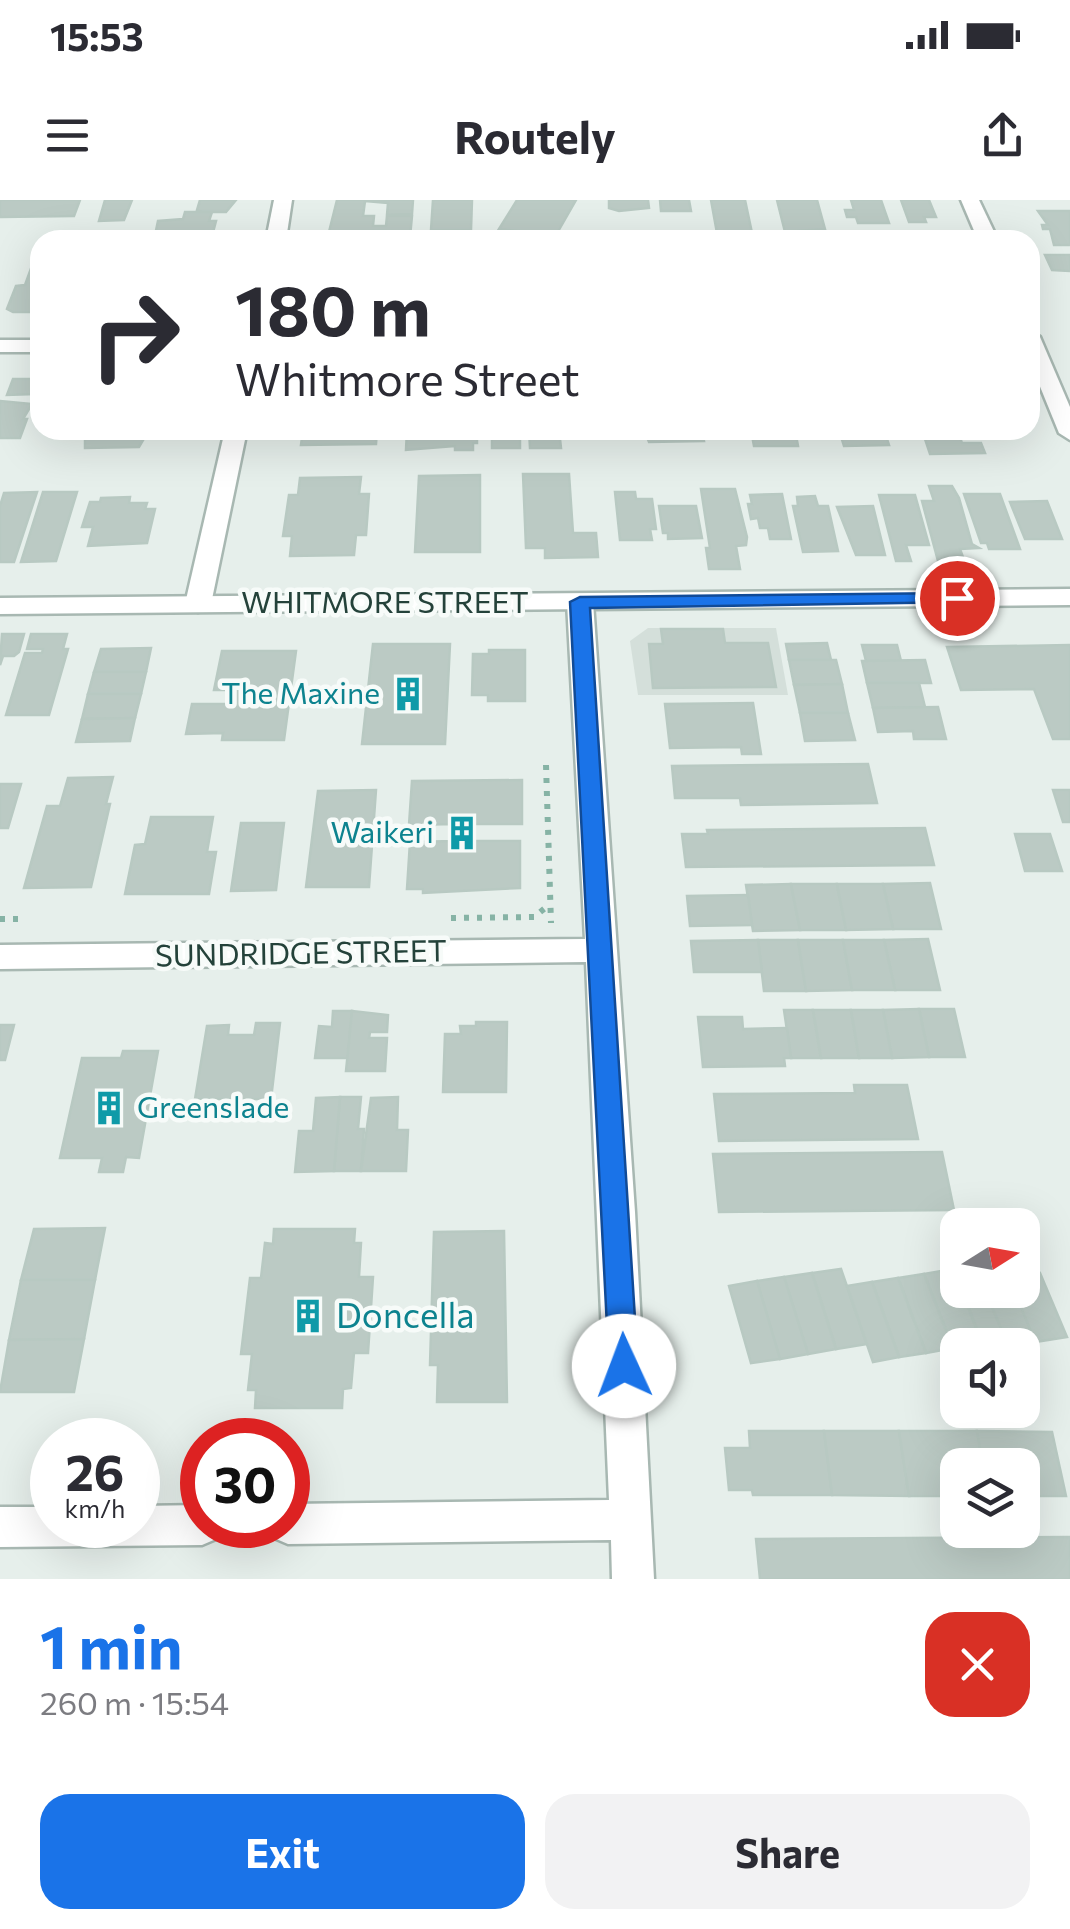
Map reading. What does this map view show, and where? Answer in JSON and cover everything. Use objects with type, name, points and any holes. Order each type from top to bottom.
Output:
[{"type":"street","points":[[278,230],[284,200]]},
{"type":"street","points":[[970,200],[984,230]]},
{"type":"street","points":[[0,346],[30,346]]},
{"type":"street","points":[[1040,361],[1070,433]]},
{"type":"street","points":[[198,604],[234,440]]},
{"type":"street","name":"WHITMORE STREET","points":[[0,606],[1070,597]]},
{"type":"street","points":[[580,602],[633,1579]]},
{"type":"street","name":"SUNDRIDGE STREET","points":[[0,957],[601,950]]},
{"type":"street","points":[[310,1524],[630,1520]]},
{"type":"street","points":[[0,1527],[180,1525]]},
{"type":"path","points":[[546,765],[552,926]]},
{"type":"path","points":[[442,918],[534,917],[550,904]]},
{"type":"path","points":[[0,919],[23,919]]},
{"type":"shaded area","points":[[648,628],[776,628],[788,695],[638,695],[630,641]]},
{"type":"building","points":[[0,200],[80,200],[74,216],[0,217]]},
{"type":"building","points":[[105,200],[132,200],[124,220],[99,221]]},
{"type":"building","points":[[200,200],[236,200],[226,212],[202,212],[197,210]]},
{"type":"building","points":[[337,200],[413,200],[412,214],[387,215],[388,203],[365,201],[363,216],[374,216],[373,226],[386,226],[387,216],[412,216],[411,230],[330,230]]},
{"type":"building","points":[[433,200],[472,200],[471,230],[431,230]]},
{"type":"building","points":[[517,200],[576,200],[559,230],[499,229]]},
{"type":"building","points":[[609,200],[648,200],[649,208],[619,211],[609,208]]},
{"type":"building","points":[[660,200],[689,200],[691,211],[661,211]]},
{"type":"building","points":[[711,200],[745,200],[751,230],[716,230]]},
{"type":"building","points":[[777,200],[817,200],[825,229],[784,230]]},
{"type":"building","points":[[851,200],[881,200],[889,223],[858,223],[856,217],[847,217],[845,210],[854,210]]},
{"type":"building","points":[[901,200],[929,200],[936,217],[924,217],[926,222],[909,222]]},
{"type":"building","points":[[1038,211],[1070,211],[1070,245],[1054,245],[1050,229],[1043,229],[1042,225],[1048,225]]},
{"type":"building","points":[[185,212],[212,212],[209,221],[216,221],[214,230],[156,230],[158,221],[183,219]]},
{"type":"building","points":[[1045,255],[1070,255],[1070,271],[1052,270]]},
{"type":"building","points":[[30,271],[30,312],[7,309],[16,286],[25,285]]},
{"type":"building","points":[[13,379],[30,379],[30,394],[7,395]]},
{"type":"building","points":[[0,401],[30,404],[20,438],[0,438]]},
{"type":"building","points":[[85,440],[143,440],[139,447],[85,448]]},
{"type":"building","points":[[302,440],[376,440],[376,444],[301,445]]},
{"type":"building","points":[[406,440],[477,440],[473,450],[455,450],[455,446],[406,450]]},
{"type":"building","points":[[492,440],[520,440],[520,448],[492,448]]},
{"type":"building","points":[[530,440],[560,440],[561,448],[530,448]]},
{"type":"building","points":[[648,440],[704,441],[649,442]]},
{"type":"building","points":[[753,440],[797,440],[798,446],[754,446]]},
{"type":"building","points":[[842,440],[887,440],[889,445],[844,446]]},
{"type":"building","points":[[925,440],[981,443],[985,453],[930,454]]},
{"type":"building","points":[[523,474],[569,474],[573,533],[596,533],[598,557],[545,558],[545,548],[526,548]]},
{"type":"building","points":[[480,475],[480,552],[415,552],[419,476]]},
{"type":"building","points":[[361,477],[359,494],[369,494],[366,535],[356,535],[354,555],[290,556],[292,536],[283,536],[289,495],[298,495],[300,478]]},
{"type":"building","points":[[929,486],[952,486],[959,498],[972,544],[979,548],[960,549],[964,560],[938,561],[922,501],[934,501]]},
{"type":"building","points":[[701,489],[735,489],[747,537],[746,545],[736,546],[740,569],[709,569],[706,548],[710,548]]},
{"type":"building","points":[[37,492],[14,562],[0,562],[0,506],[4,493]]},
{"type":"building","points":[[43,492],[77,492],[56,561],[21,562]]},
{"type":"building","points":[[615,492],[635,492],[636,499],[652,499],[656,529],[650,529],[652,540],[620,540]]},
{"type":"building","points":[[782,494],[791,539],[770,539],[768,528],[760,528],[758,518],[751,519],[750,495]]},
{"type":"building","points":[[964,494],[1000,494],[1020,549],[989,549],[987,543],[981,543]]},
{"type":"building","points":[[879,495],[915,495],[929,545],[906,545],[911,561],[896,561]]},
{"type":"building","points":[[815,496],[818,506],[828,506],[838,551],[803,552],[793,506],[798,506],[797,497]]},
{"type":"building","points":[[130,497],[129,503],[147,503],[145,509],[155,509],[147,543],[88,546],[93,527],[82,527],[90,502]]},
{"type":"building","points":[[1047,501],[1062,539],[1025,539],[1010,502]]},
{"type":"building","points":[[659,506],[696,506],[702,538],[668,539],[668,533],[663,533]]},
{"type":"building","points":[[873,506],[885,555],[856,555],[837,507]]},
{"type":"building","points":[[661,629],[723,629],[725,643],[768,643],[776,687],[653,688],[649,644],[663,644]]},
{"type":"building","points":[[2,634],[24,634],[19,652],[3,656],[0,665]]},
{"type":"building","points":[[31,634],[67,634],[63,649],[68,649],[49,715],[6,715],[25,653],[42,653],[43,649],[27,649]]},
{"type":"building","points":[[827,643],[831,660],[789,660],[786,644]]},
{"type":"building","name":"The Maxine","points":[[373,644],[450,644],[445,744],[362,744]]},
{"type":"building","points":[[862,645],[897,645],[901,661],[866,661]]},
{"type":"building","points":[[1070,645],[1070,739],[1053,739],[1034,689],[961,690],[947,647]]},
{"type":"building","points":[[151,648],[146,672],[94,672],[101,649]]},
{"type":"building","points":[[489,650],[525,650],[525,701],[488,701],[488,695],[472,695],[473,654],[489,654]]},
{"type":"building","points":[[222,651],[296,651],[284,740],[222,740],[223,733],[186,734],[192,704],[228,704],[230,690],[214,690]]},
{"type":"building","points":[[789,660],[836,660],[842,684],[794,685]]},
{"type":"building","points":[[925,660],[931,683],[867,683],[862,661]]},
{"type":"building","points":[[94,672],[146,672],[141,694],[88,694]]},
{"type":"building","points":[[867,683],[919,683],[925,707],[873,708]]},
{"type":"building","points":[[842,684],[848,713],[800,713],[794,685]]},
{"type":"building","points":[[88,694],[141,694],[135,718],[82,719]]},
{"type":"building","points":[[753,703],[761,754],[742,754],[741,747],[670,748],[665,704]]},
{"type":"building","points":[[938,707],[946,739],[914,739],[913,731],[878,732],[873,708]]},
{"type":"building","points":[[800,713],[848,713],[855,740],[805,741]]},
{"type":"building","points":[[135,718],[130,741],[76,742],[82,719]]},
{"type":"building","points":[[868,764],[877,803],[741,805],[740,798],[675,798],[672,766]]},
{"type":"building","points":[[113,777],[91,887],[24,888],[47,806],[60,806],[68,778]]},
{"type":"building","name":"Waikeri","points":[[522,780],[522,824],[469,824],[468,841],[520,841],[520,888],[423,893],[423,889],[407,889],[410,842],[454,841],[455,824],[409,825],[412,781]]},
{"type":"building","points":[[0,784],[21,784],[8,828],[0,828]]},
{"type":"building","points":[[376,790],[369,887],[306,887],[318,791]]},
{"type":"building","points":[[1053,790],[1070,790],[1070,822],[1063,822]]},
{"type":"building","points":[[151,817],[213,817],[207,852],[216,852],[209,894],[125,894],[135,845],[145,844]]},
{"type":"building","points":[[241,823],[284,823],[276,890],[231,891]]},
{"type":"building","points":[[925,828],[934,865],[686,867],[682,834],[708,834],[707,830]]},
{"type":"building","points":[[1015,834],[1050,834],[1062,871],[1025,871]]},
{"type":"building","points":[[930,883],[941,929],[893,929],[883,884]]},
{"type":"building","points":[[791,884],[800,930],[753,931],[746,885]]},
{"type":"building","points":[[791,884],[837,884],[846,930],[800,930]]},
{"type":"building","points":[[837,884],[883,884],[893,929],[846,930]]},
{"type":"building","points":[[748,895],[752,925],[690,926],[687,896]]},
{"type":"building","points":[[928,939],[940,990],[895,990],[884,940]]},
{"type":"building","points":[[758,940],[798,940],[806,991],[764,991]]},
{"type":"building","points":[[758,940],[762,972],[694,972],[691,941]]},
{"type":"building","points":[[798,940],[843,940],[852,990],[806,991]]},
{"type":"building","points":[[843,940],[884,940],[895,990],[852,990]]},
{"type":"building","points":[[919,1009],[954,1009],[965,1057],[929,1057]]},
{"type":"building","points":[[919,1009],[929,1057],[892,1058],[883,1010]]},
{"type":"building","points":[[784,1010],[813,1010],[821,1058],[791,1058]]},
{"type":"building","points":[[813,1010],[851,1010],[859,1058],[821,1058]]},
{"type":"building","points":[[851,1010],[883,1010],[892,1058],[859,1058]]},
{"type":"building","points":[[333,1011],[352,1011],[348,1058],[315,1058],[319,1026],[332,1027]]},
{"type":"building","points":[[352,1011],[388,1015],[387,1032],[370,1032],[369,1038],[387,1038],[385,1071],[346,1071]]},
{"type":"building","points":[[698,1017],[742,1017],[743,1029],[787,1028],[791,1058],[784,1058],[785,1066],[703,1067]]},
{"type":"building","points":[[476,1022],[507,1022],[506,1092],[443,1092],[445,1034],[461,1034],[460,1026],[476,1026]]},
{"type":"building","points":[[256,1023],[280,1023],[271,1099],[195,1099],[207,1026],[229,1025],[228,1035],[254,1035]]},
{"type":"building","points":[[0,1025],[14,1025],[5,1060],[0,1060]]},
{"type":"building","name":"Greenslade","points":[[123,1051],[158,1051],[139,1158],[126,1157],[123,1172],[99,1172],[102,1158],[60,1158],[82,1058],[121,1058]]},
{"type":"building","points":[[854,1085],[907,1085],[918,1139],[719,1141],[714,1094],[855,1093]]},
{"type":"building","points":[[340,1097],[361,1097],[361,1171],[334,1171]]},
{"type":"building","points":[[340,1097],[334,1171],[295,1172],[299,1131],[313,1131],[316,1098]]},
{"type":"building","points":[[398,1097],[397,1130],[408,1130],[406,1171],[361,1171],[371,1098]]},
{"type":"building","points":[[942,1152],[954,1208],[719,1212],[713,1154]]},
{"type":"building","points":[[105,1228],[95,1280],[21,1280],[34,1229]]},
{"type":"building","name":"Doncella","points":[[274,1229],[355,1229],[354,1243],[361,1243],[359,1277],[373,1277],[368,1353],[354,1353],[351,1388],[343,1389],[342,1408],[255,1408],[256,1390],[248,1390],[252,1354],[241,1354],[250,1278],[261,1278],[265,1243],[273,1244]]},
{"type":"building","points":[[504,1231],[507,1402],[437,1402],[438,1365],[430,1365],[434,1232]]},
{"type":"building","points":[[841,1269],[867,1344],[836,1349],[812,1273]]},
{"type":"building","points":[[940,1271],[940,1308],[969,1308],[976,1328],[945,1328],[924,1274]]},
{"type":"building","points":[[812,1273],[836,1349],[808,1354],[784,1277]]},
{"type":"building","points":[[1040,1273],[1067,1337],[1040,1341],[1040,1328],[1029,1328],[1021,1308],[1040,1308]]},
{"type":"building","points":[[924,1274],[945,1328],[940,1328],[940,1350],[926,1353],[898,1278]]},
{"type":"building","points":[[784,1277],[808,1354],[780,1359],[757,1281]]},
{"type":"building","points":[[898,1278],[926,1353],[899,1357],[872,1282]]},
{"type":"building","points":[[21,1280],[95,1280],[84,1339],[9,1340]]},
{"type":"building","points":[[757,1281],[780,1359],[751,1363],[729,1286]]},
{"type":"building","points":[[872,1282],[899,1357],[873,1362],[847,1286]]},
{"type":"building","points":[[969,1308],[993,1308],[1001,1328],[977,1328]]},
{"type":"building","points":[[993,1308],[1021,1308],[1029,1328],[1001,1328]]},
{"type":"building","points":[[84,1339],[74,1392],[0,1392],[9,1340]]},
{"type":"building","points":[[749,1431],[824,1431],[832,1495],[753,1495],[752,1490],[729,1490],[725,1448],[750,1448]]},
{"type":"building","points":[[824,1431],[899,1431],[909,1496],[832,1495]]},
{"type":"building","points":[[899,1431],[977,1431],[980,1448],[940,1448],[940,1496],[909,1496]]},
{"type":"building","points":[[977,1431],[1052,1432],[1066,1496],[1040,1496],[1040,1448],[980,1448]]},
{"type":"building","points":[[1040,1537],[1070,1537],[1070,1579],[760,1579],[756,1539],[940,1538],[940,1548],[1040,1548]]},
{"type":"place","name":"The Maxine","points":[[408,694]]},
{"type":"place","name":"Waikeri","points":[[462,833]]},
{"type":"place","name":"Greenslade","points":[[109,1108]]},
{"type":"place","name":"Doncella","points":[[308,1316]]},
{"type":"route","points":[[624,1366],[580,602],[957,598]]}]
